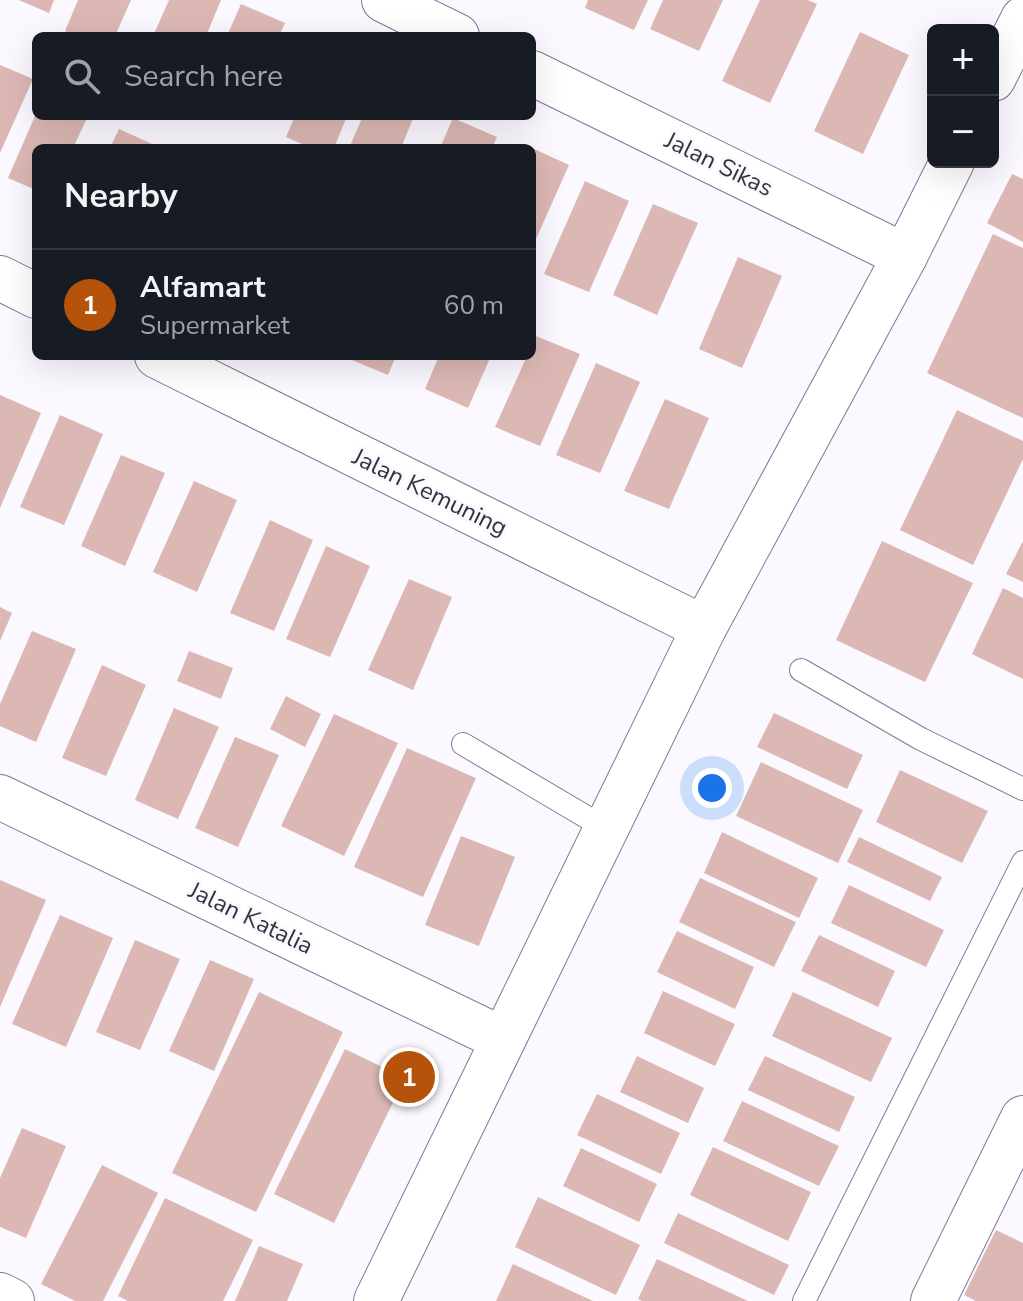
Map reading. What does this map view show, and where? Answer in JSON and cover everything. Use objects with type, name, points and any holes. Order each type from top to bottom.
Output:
[{"type":"street","points":[[384,0],[449,32]]},
{"type":"street","points":[[999,67],[1023,19]]},
{"type":"street","name":"Jalan Sikas","points":[[536,75],[905,256]]},
{"type":"street","points":[[376,1301],[704,628],[905,256],[949,168]]},
{"type":"street","points":[[0,278],[32,294]]},
{"type":"street","name":"Jalan Kemuning","points":[[165,360],[704,628]]},
{"type":"street","name":"Jalan Katalia","points":[[0,797],[502,1039]]},
{"type":"street","points":[[933,1301],[1023,1118]]},
{"type":"street","points":[[0,1295],[12,1301]]},
{"type":"lane","points":[[801,670],[921,739],[1023,789]]},
{"type":"lane","points":[[463,744],[605,828]]},
{"type":"lane","points":[[804,1301],[1023,862]]},
{"type":"building","points":[[19,0],[54,0],[49,13]]},
{"type":"building","points":[[78,0],[131,0],[117,32],[65,31]]},
{"type":"building","points":[[169,0],[221,0],[208,32],[155,32]]},
{"type":"building","points":[[588,0],[648,0],[634,30],[585,8]]},
{"type":"building","points":[[663,0],[723,0],[699,51],[650,29]]},
{"type":"building","points":[[760,0],[808,0],[817,4],[770,103],[722,81]]},
{"type":"building","points":[[241,4],[285,23],[281,32],[229,32]]},
{"type":"building","points":[[860,32],[909,55],[863,154],[814,131]]},
{"type":"building","points":[[0,65],[32,81],[0,153]]},
{"type":"building","points":[[33,120],[86,120],[75,144],[32,144],[32,188],[8,178]]},
{"type":"building","points":[[293,120],[345,120],[336,144],[302,144],[286,137]]},
{"type":"building","points":[[361,120],[412,120],[403,144],[351,144]]},
{"type":"building","points":[[452,120],[497,137],[494,144],[442,144]]},
{"type":"building","points":[[119,129],[152,144],[112,144]]},
{"type":"building","points":[[536,150],[569,165],[536,239]]},
{"type":"building","points":[[1012,174],[1023,179],[1023,242],[987,223]]},
{"type":"building","points":[[585,181],[629,201],[589,292],[544,274]]},
{"type":"building","points":[[653,204],[698,223],[657,315],[613,295]]},
{"type":"building","points":[[993,234],[1023,248],[1023,418],[927,373]]},
{"type":"building","points":[[738,257],[782,276],[742,368],[699,349]]},
{"type":"building","points":[[536,336],[580,354],[540,446],[495,427],[525,360],[536,360]]},
{"type":"building","points":[[352,360],[394,360],[388,375]]},
{"type":"building","points":[[437,360],[489,360],[468,408],[425,389]]},
{"type":"building","points":[[596,363],[640,382],[600,473],[556,455]]},
{"type":"building","points":[[0,395],[41,413],[0,508]]},
{"type":"building","points":[[665,399],[709,418],[669,509],[624,491]]},
{"type":"building","points":[[957,410],[1023,441],[1023,459],[973,565],[900,530]]},
{"type":"building","points":[[60,415],[103,434],[64,525],[20,507]]},
{"type":"building","points":[[121,455],[165,473],[125,566],[81,546]]},
{"type":"building","points":[[194,481],[237,500],[197,592],[153,572]]},
{"type":"building","points":[[270,520],[313,540],[274,631],[230,613]]},
{"type":"building","points":[[882,541],[973,583],[925,682],[836,640]]},
{"type":"building","points":[[1023,541],[1023,582],[1006,574]]},
{"type":"building","points":[[326,546],[370,566],[330,657],[286,639]]},
{"type":"building","points":[[409,579],[452,597],[413,690],[368,670]]},
{"type":"building","points":[[1003,588],[1023,598],[1023,679],[972,654]]},
{"type":"building","points":[[0,607],[12,613],[0,641]]},
{"type":"building","points":[[32,631],[76,649],[36,742],[0,726],[0,704]]},
{"type":"building","points":[[189,651],[233,668],[221,699],[177,681]]},
{"type":"building","points":[[102,665],[146,685],[106,776],[62,758]]},
{"type":"building","points":[[286,696],[321,714],[305,747],[270,729]]},
{"type":"building","points":[[174,708],[219,727],[178,819],[135,800]]},
{"type":"building","points":[[774,713],[863,755],[847,789],[757,747]]},
{"type":"building","points":[[334,714],[398,743],[344,856],[281,826]]},
{"type":"building","points":[[235,737],[279,755],[238,847],[195,828]]},
{"type":"building","points":[[407,748],[476,778],[423,897],[354,867]]},
{"type":"building","points":[[761,762],[863,810],[838,863],[736,816]]},
{"type":"building","points":[[900,770],[988,811],[962,863],[876,822]]},
{"type":"building","points":[[722,832],[818,878],[799,918],[704,873]]},
{"type":"building","points":[[461,836],[515,857],[479,946],[425,925]]},
{"type":"building","points":[[859,837],[942,877],[930,901],[847,862]]},
{"type":"building","points":[[700,878],[796,922],[774,967],[679,922]]},
{"type":"building","points":[[0,880],[46,900],[0,1007]]},
{"type":"building","points":[[849,885],[944,930],[926,967],[831,923]]},
{"type":"building","points":[[60,915],[113,938],[66,1047],[12,1024]]},
{"type":"building","points":[[677,931],[754,967],[735,1009],[657,972]]},
{"type":"building","points":[[819,935],[895,971],[878,1007],[801,971]]},
{"type":"building","points":[[135,940],[180,959],[140,1050],[96,1032]]},
{"type":"building","points":[[210,960],[254,979],[214,1071],[169,1051]]},
{"type":"building","points":[[663,991],[735,1024],[715,1066],[644,1033]]},
{"type":"building","points":[[259,992],[343,1032],[256,1212],[172,1173]]},
{"type":"building","points":[[793,992],[892,1038],[871,1082],[772,1036]]},
{"type":"building","points":[[345,1049],[405,1078],[334,1223],[274,1194]]},
{"type":"building","points":[[637,1056],[704,1088],[688,1123],[620,1092]]},
{"type":"building","points":[[765,1056],[855,1097],[839,1132],[748,1090]]},
{"type":"building","points":[[597,1094],[680,1133],[661,1174],[577,1135]]},
{"type":"building","points":[[742,1101],[839,1146],[819,1186],[723,1141]]},
{"type":"building","points":[[22,1128],[66,1146],[26,1238],[0,1227],[0,1178]]},
{"type":"building","points":[[713,1147],[811,1192],[788,1241],[690,1195]]},
{"type":"building","points":[[581,1148],[657,1184],[639,1222],[563,1186]]},
{"type":"building","points":[[102,1165],[158,1193],[103,1301],[75,1301],[41,1284]]},
{"type":"building","points":[[538,1197],[640,1245],[616,1295],[515,1247]]},
{"type":"building","points":[[165,1198],[253,1240],[223,1301],[128,1301],[118,1296]]},
{"type":"building","points":[[678,1213],[789,1265],[774,1295],[664,1243]]},
{"type":"building","points":[[996,1230],[1023,1243],[1023,1301],[976,1301],[964,1295]]},
{"type":"building","points":[[259,1246],[303,1264],[287,1301],[235,1301]]},
{"type":"building","points":[[657,1259],[748,1301],[642,1301],[638,1299]]},
{"type":"building","points":[[513,1264],[593,1301],[496,1301]]},
{"type":"place","name":"Alfamart","points":[[409,1077]]}]
